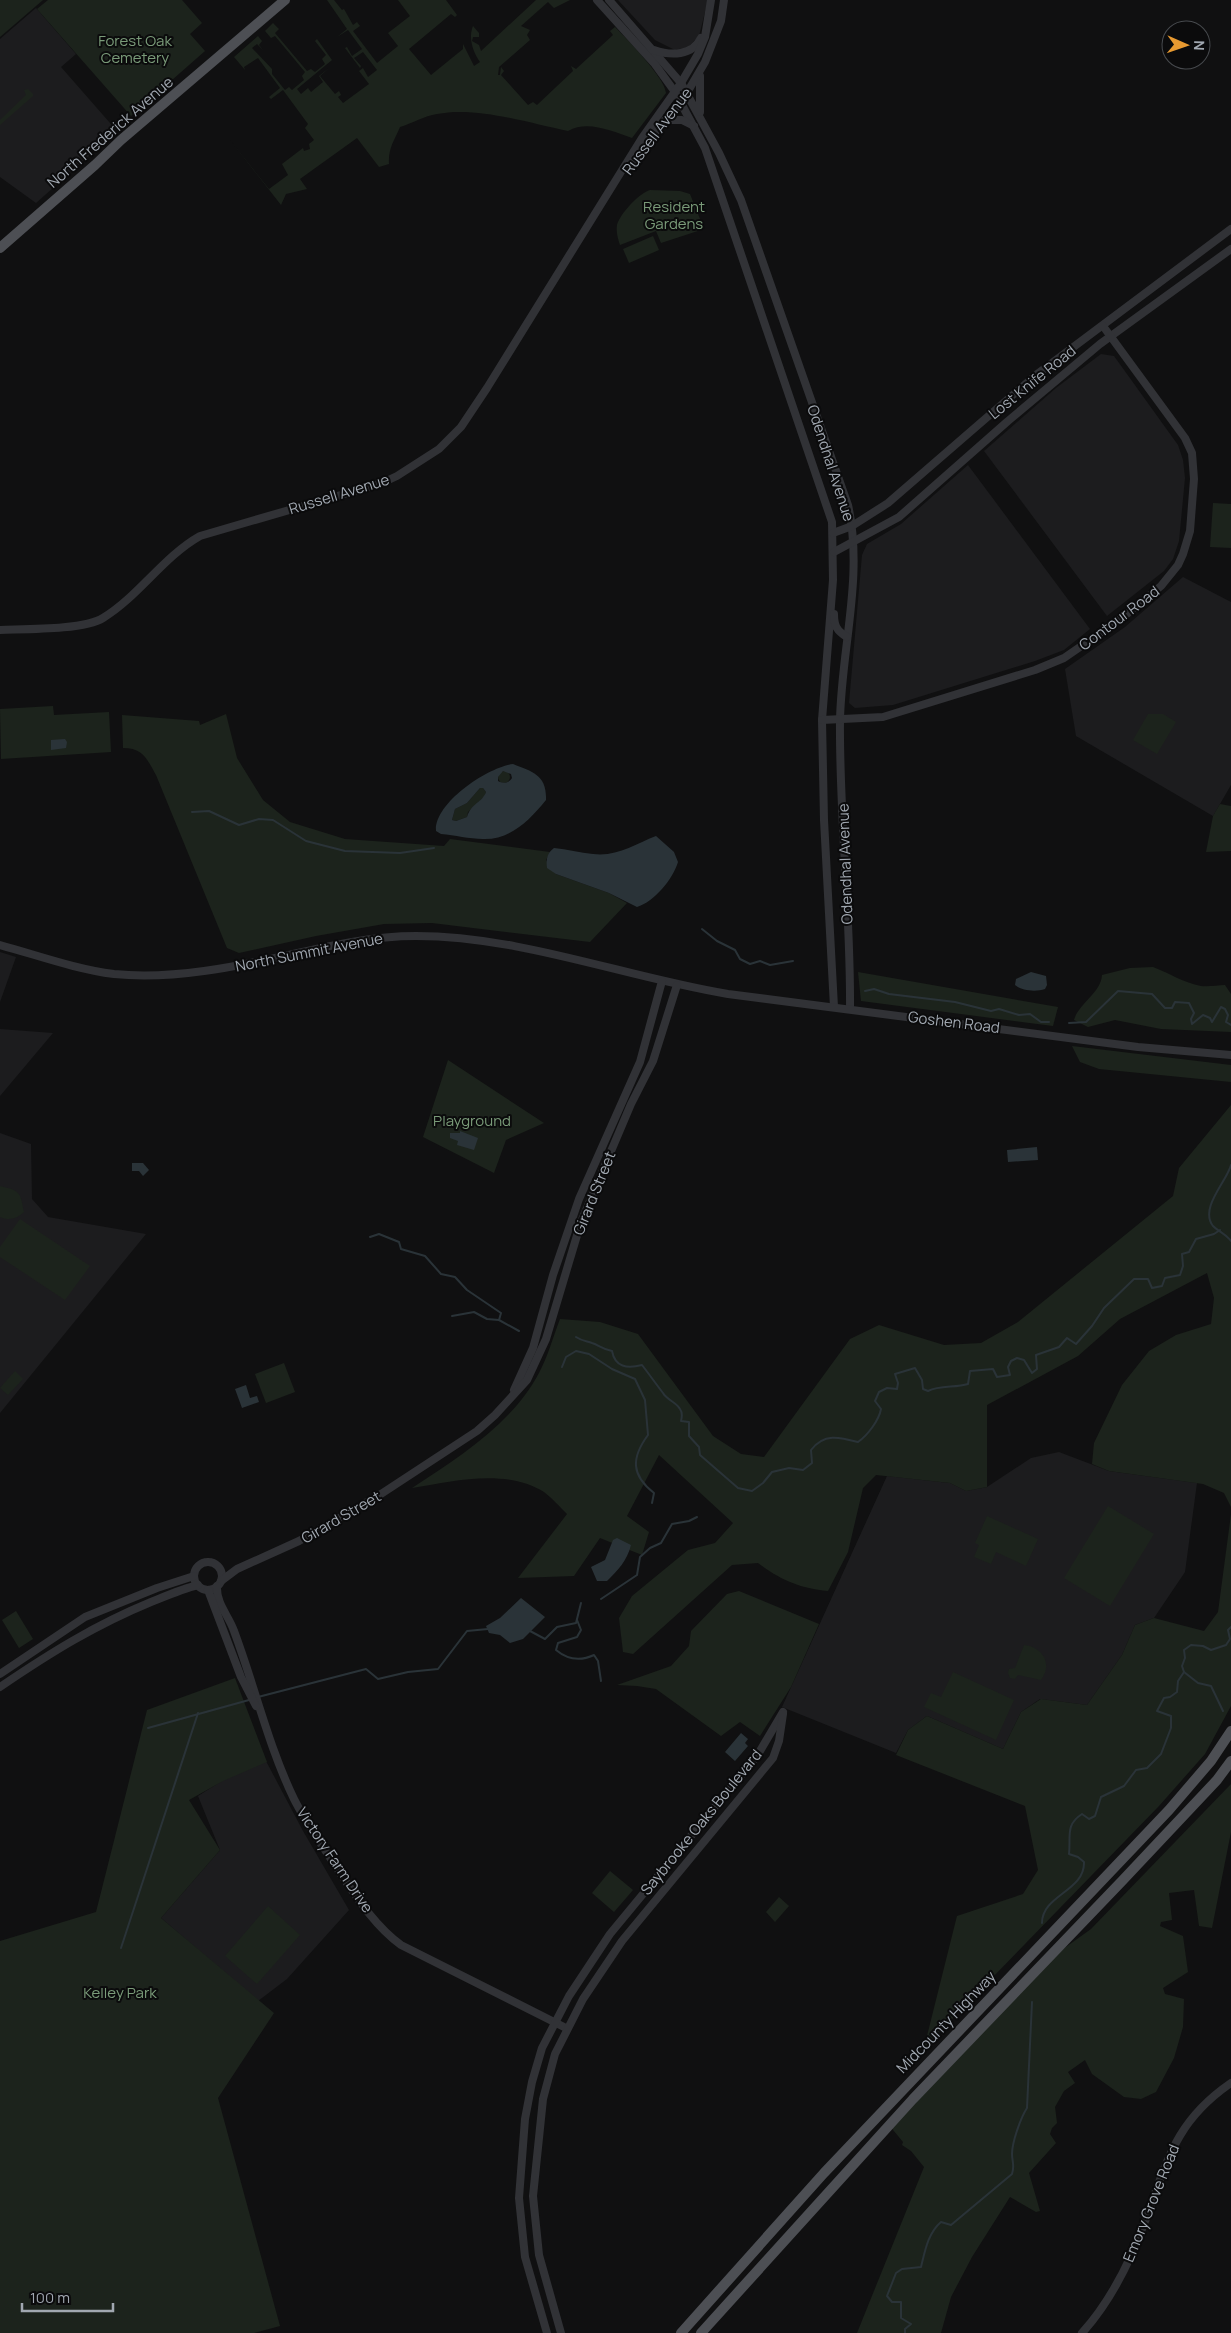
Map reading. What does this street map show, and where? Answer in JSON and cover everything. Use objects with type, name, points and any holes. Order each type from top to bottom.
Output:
[{"type":"main road","name":"North Frederick Avenue","points":[[0,248],[121,140],[285,0]]},
{"type":"main road","name":"Midcounty Highway","points":[[681,2333],[824,2173],[1169,1810],[1211,1761],[1231,1731]]},
{"type":"main road","name":"Midcounty Highway","points":[[701,2333],[913,2099],[1217,1780],[1231,1761]]},
{"type":"street","name":"Odendhal Avenue","points":[[597,0],[654,63],[675,92],[705,148],[823,493],[833,533],[833,580],[822,720],[825,830],[834,1007]]},
{"type":"street","name":"Odendhal Avenue","points":[[609,0],[682,83],[740,200],[848,505],[852,526],[853,575],[840,720],[850,1009]]},
{"type":"street","name":"Russell Avenue","points":[[0,630],[78,625],[102,619],[162,568],[184,546],[200,536],[382,483],[423,461],[439,449],[470,414],[642,138],[682,83],[705,37],[711,0]]},
{"type":"street","name":"Russell Avenue","points":[[603,202],[665,120],[681,104],[713,46],[721,21],[724,0]]},
{"type":"street","points":[[654,50],[674,54],[689,51],[700,42],[708,23]]},
{"type":"street","points":[[700,70],[699,106],[704,126]]},
{"type":"street","points":[[665,120],[682,120],[694,126]]},
{"type":"street","name":"Lost Knife Road","points":[[833,533],[852,526],[888,503],[1036,376],[1231,230]]},
{"type":"street","name":"Lost Knife Road","points":[[834,552],[899,517],[1008,421],[1110,336],[1231,249]]},
{"type":"street","name":"Contour Road","points":[[822,720],[868,719],[898,713],[1030,672],[1062,659],[1122,618],[1161,586],[1178,565],[1190,531],[1194,479],[1192,453],[1185,438],[1103,326]]},
{"type":"street","points":[[833,580],[834,623],[838,630],[847,637]]},
{"type":"street","name":"North Summit Avenue","points":[[0,945],[103,972],[146,975],[188,973],[226,968],[367,939],[436,936],[512,947],[677,984]]},
{"type":"street","name":"Girard Street","points":[[510,1399],[533,1348],[553,1276],[579,1198],[640,1062],[662,982]]},
{"type":"street","name":"Goshen Road","points":[[677,984],[728,994],[1138,1046],[1231,1055]]},
{"type":"street","name":"Girard Street","points":[[219,1583],[237,1569],[300,1541],[381,1494],[476,1430],[510,1399],[527,1380],[546,1339],[581,1222],[631,1104],[653,1061],[677,984]]},
{"type":"street","points":[[198,1586],[194,1576],[196,1569],[202,1564],[210,1562],[218,1566],[237,1569]]},
{"type":"street","points":[[0,1687],[52,1651],[90,1629],[187,1588],[198,1586],[208,1590],[219,1583],[222,1574],[218,1566]]},
{"type":"street","points":[[0,1674],[85,1617],[157,1588],[194,1576]]},
{"type":"street","name":"Victory Farm Drive","points":[[219,1583],[220,1603],[234,1629],[254,1698]]},
{"type":"street","name":"Victory Farm Drive","points":[[208,1590],[226,1640],[254,1698],[282,1771],[307,1821],[352,1891],[389,1937],[401,1945],[566,2028]]},
{"type":"street","name":"Saybrooke Oaks Boulevard","points":[[546,2333],[525,2257],[519,2198],[525,2119],[532,2082],[542,2048],[554,2022],[582,1974],[610,1934],[758,1756],[783,1712],[779,1741],[773,1758],[622,1941],[593,1983],[566,2028],[550,2068],[543,2099],[534,2188],[534,2215],[539,2255],[561,2333]]},
{"type":"street","name":"Emory Grove Road","points":[[1082,2333],[1124,2273],[1147,2218],[1166,2160],[1180,2133],[1194,2114],[1213,2095],[1231,2083]]},
{"type":"shaded area","points":[[618,0],[708,0],[699,36],[688,47],[675,50],[655,40]]},
{"type":"shaded area","points":[[36,8],[76,54],[61,67],[117,131],[36,203],[0,177],[0,39]]},
{"type":"shaded area","points":[[1101,354],[1114,356],[1178,445],[1183,460],[1185,478],[1179,541],[1173,559],[1164,571],[1107,616],[984,451],[1056,388]]},
{"type":"shaded area","points":[[968,465],[1090,629],[1064,650],[1035,661],[893,705],[855,708],[849,703],[862,555],[867,544],[901,524]]},
{"type":"shaded area","points":[[1183,577],[1231,602],[1231,785],[1213,816],[1076,736],[1065,669],[1125,627]]},
{"type":"shaded area","points":[[65,739],[67,742],[66,748],[51,750],[51,740]]},
{"type":"shaded area","points":[[513,764],[532,772],[541,780],[546,792],[546,800],[533,815],[511,832],[493,838],[467,838],[441,834],[436,831],[438,820],[453,798],[477,779]],"holes":[[[503,771],[511,774],[512,778],[508,782],[498,781],[498,777]],[[480,788],[483,788],[486,792],[467,817],[456,821],[452,820],[455,809],[467,803]]]},
{"type":"shaded area","points":[[656,836],[674,852],[678,862],[672,876],[662,889],[650,900],[637,907],[609,893],[556,874],[547,868],[548,856],[554,848],[593,854],[610,854]]},
{"type":"shaded area","points":[[0,952],[16,957],[0,1002]]},
{"type":"shaded area","points":[[1031,972],[1046,976],[1047,985],[1045,989],[1021,989],[1015,985],[1016,979]]},
{"type":"shaded area","points":[[0,1029],[53,1033],[0,1096]]},
{"type":"shaded area","points":[[460,1131],[478,1138],[474,1150],[457,1145],[458,1141],[450,1138],[450,1133],[460,1133]]},
{"type":"shaded area","points":[[0,1133],[31,1144],[32,1199],[48,1217],[146,1234],[0,1413]]},
{"type":"shaded area","points":[[1037,1147],[1038,1160],[1008,1162],[1007,1150]]},
{"type":"shaded area","points":[[132,1163],[143,1163],[149,1170],[143,1176],[139,1171],[132,1171]]},
{"type":"shaded area","points":[[246,1385],[250,1398],[257,1396],[259,1402],[242,1408],[235,1389]]},
{"type":"shaded area","points":[[1059,1452],[1109,1471],[1197,1483],[1185,1572],[1154,1618],[1135,1625],[1122,1655],[1087,1705],[1040,1699],[1021,1712],[1003,1749],[927,1716],[908,1730],[896,1753],[782,1707],[887,1476],[950,1483],[966,1491],[987,1487],[1031,1458]]},
{"type":"shaded area","points":[[617,1538],[631,1545],[625,1561],[607,1581],[597,1581],[591,1567],[605,1560],[613,1540]]},
{"type":"shaded area","points":[[521,1598],[545,1617],[523,1639],[510,1643],[500,1635],[489,1633],[486,1626],[500,1618]]},
{"type":"shaded area","points":[[741,1733],[748,1739],[745,1743],[748,1746],[735,1761],[725,1752]]},
{"type":"shaded area","points":[[266,1761],[303,1831],[349,1910],[287,1979],[258,2001],[161,1918],[220,1850],[198,1796],[236,1772]]},
{"type":"green space","points":[[0,0],[43,0],[0,37]]},
{"type":"green space","name":"Forest Oak Cemetery","points":[[48,0],[182,0],[202,23],[190,34],[205,51],[131,116],[37,9]]},
{"type":"green space","points":[[327,0],[334,0],[342,10],[344,9],[353,25],[357,22],[360,26],[353,31],[377,63],[398,46],[388,33],[410,16],[398,0],[446,0],[457,15],[455,17],[451,14],[409,49],[431,75],[463,49],[463,44],[474,66],[480,62],[472,45],[471,35],[473,26],[479,33],[479,37],[473,37],[472,41],[479,45],[481,51],[536,0],[570,0],[554,8],[548,2],[521,26],[530,30],[527,35],[530,40],[499,67],[498,75],[500,75],[501,67],[504,71],[501,75],[528,105],[533,102],[537,105],[573,71],[571,66],[576,69],[613,35],[610,31],[615,27],[653,69],[664,86],[666,93],[632,138],[600,128],[583,126],[568,131],[520,120],[469,112],[452,112],[428,116],[400,127],[390,149],[389,164],[379,167],[357,138],[300,179],[307,189],[286,194],[281,205],[230,140],[269,189],[288,175],[282,164],[303,148],[304,151],[310,149],[309,144],[314,140],[305,128],[308,124],[283,90],[271,99],[269,97],[280,88],[258,58],[244,67],[245,70],[234,57],[258,36],[262,41],[259,45],[263,50],[257,44],[252,48],[272,69],[272,74],[285,90],[289,87],[292,90],[304,80],[302,76],[305,72],[275,36],[271,38],[265,31],[273,23],[279,29],[275,33],[307,71],[311,69],[315,72],[325,64],[322,59],[326,55],[315,41],[317,39],[332,60],[297,89],[301,94],[308,88],[311,92],[323,82],[319,76],[329,68],[320,76],[335,94],[339,91],[341,95],[338,97],[343,103],[369,84],[359,71],[363,68],[368,77],[377,70],[363,52],[354,58],[361,66],[360,68],[345,48],[347,47],[352,56],[362,49],[348,30],[337,37],[347,29]]},
{"type":"green space","points":[[28,89],[33,96],[0,125],[0,120],[26,95],[24,90]]},
{"type":"green space","name":"Resident Gardens","points":[[650,190],[680,191],[690,194],[704,229],[661,243],[656,231],[620,245],[617,230],[619,220],[636,199]]},
{"type":"green space","points":[[653,236],[659,250],[629,263],[623,249]]},
{"type":"green space","points":[[1213,503],[1231,504],[1231,548],[1210,547]]},
{"type":"green space","points":[[53,706],[54,715],[109,712],[111,752],[1,759],[0,709]]},
{"type":"green space","points":[[226,714],[237,758],[263,800],[290,822],[345,839],[444,846],[450,839],[550,852],[546,860],[556,874],[609,893],[627,903],[590,942],[432,923],[384,924],[316,936],[239,953],[227,948],[156,775],[147,759],[140,752],[123,748],[122,715],[199,721],[200,725]]},
{"type":"green space","points":[[1148,714],[1163,714],[1176,722],[1157,754],[1133,740]]},
{"type":"green space","points":[[506,771],[509,772],[509,782],[502,783],[499,782],[498,775],[499,772]]},
{"type":"green space","points":[[480,788],[483,788],[486,792],[485,796],[468,812],[467,817],[456,821],[452,820],[455,809],[467,803]]},
{"type":"green space","points":[[1220,804],[1231,806],[1231,851],[1206,852],[1213,816]]},
{"type":"green space","points":[[1153,967],[1195,985],[1225,985],[1231,994],[1231,1032],[1161,1029],[1115,1020],[1088,1027],[1074,1020],[1080,1008],[1098,987],[1102,975],[1130,968]]},
{"type":"green space","points":[[858,972],[1058,1007],[1053,1026],[861,1001]]},
{"type":"green space","points":[[1072,1046],[1231,1065],[1231,1082],[1099,1069],[1080,1062]]},
{"type":"green space","name":"Playground","points":[[448,1060],[544,1123],[506,1140],[494,1173],[423,1137]]},
{"type":"green space","points":[[1231,1105],[1231,1507],[1224,1493],[1203,1484],[1109,1471],[1092,1464],[1094,1443],[1122,1385],[1149,1351],[1176,1335],[1211,1324],[1214,1298],[1207,1273],[1120,1319],[1078,1356],[987,1405],[987,1487],[966,1491],[950,1483],[876,1475],[863,1488],[848,1552],[828,1591],[808,1588],[791,1582],[758,1563],[732,1565],[633,1654],[623,1652],[619,1618],[632,1596],[688,1550],[715,1543],[733,1523],[659,1455],[627,1516],[649,1532],[642,1555],[600,1538],[574,1576],[518,1578],[567,1514],[544,1492],[513,1480],[496,1478],[462,1480],[412,1488],[483,1438],[514,1408],[539,1373],[560,1319],[600,1322],[638,1334],[713,1436],[741,1454],[764,1457],[850,1339],[879,1325],[944,1345],[981,1343],[1018,1322],[1173,1196],[1179,1168]]},
{"type":"green space","points":[[0,1186],[16,1191],[20,1196],[24,1212],[19,1216],[13,1219],[0,1217]]},
{"type":"green space","points":[[20,1219],[90,1266],[65,1300],[0,1257],[0,1247]]},
{"type":"green space","points":[[284,1363],[295,1392],[266,1403],[255,1374]]},
{"type":"green space","points":[[15,1371],[23,1379],[8,1395],[0,1388]]},
{"type":"green space","points":[[1108,1506],[1154,1534],[1110,1606],[1064,1578]]},
{"type":"green space","points":[[1231,1514],[1231,1706],[1205,1754],[1159,1806],[924,2048],[957,1916],[1023,1894],[1038,1870],[1025,1806],[896,1755],[908,1730],[927,1716],[1003,1749],[1021,1712],[1041,1699],[1087,1705],[1122,1655],[1135,1625],[1154,1618],[1204,1631],[1218,1612]]},
{"type":"green space","points":[[987,1516],[1038,1539],[1026,1566],[996,1552],[991,1564],[974,1557],[979,1545],[975,1543]]},
{"type":"green space","points":[[739,1591],[819,1624],[791,1687],[760,1736],[740,1722],[721,1736],[656,1689],[617,1685],[671,1666],[689,1646],[691,1631],[727,1594]]},
{"type":"green space","points":[[16,1611],[33,1639],[19,1648],[2,1620]]},
{"type":"green space","points":[[1024,1645],[1036,1649],[1044,1657],[1046,1668],[1041,1680],[1018,1675],[1015,1679],[1010,1678],[1009,1669],[1015,1668]]},
{"type":"green space","points":[[953,1672],[1014,1700],[996,1740],[924,1707],[931,1693],[941,1697]]},
{"type":"green space","name":"Kelley Park","points":[[235,1678],[267,1762],[223,1781],[189,1800],[220,1850],[161,1918],[274,2013],[218,2098],[280,2326],[254,2333],[0,2333],[0,1941],[96,1912],[147,1710]]},
{"type":"green space","points":[[1231,1784],[1231,1832],[1212,1928],[1199,1926],[1194,1890],[1169,1893],[1172,1920],[1161,1922],[1160,1926],[1183,1936],[1188,1972],[1163,1988],[1165,1994],[1184,1999],[1183,2027],[1174,2058],[1156,2092],[1141,2099],[1124,2097],[1092,2074],[1085,2060],[1068,2072],[1075,2083],[1064,2091],[1055,2107],[1057,2123],[1052,2128],[1050,2134],[1056,2143],[1029,2173],[1040,2211],[1036,2212],[1010,2197],[972,2257],[951,2297],[941,2333],[857,2333],[924,2167],[911,2151],[902,2145],[903,2142],[889,2125],[1045,1962],[1091,1929]]},
{"type":"green space","points":[[610,1871],[633,1890],[614,1912],[592,1893]]},
{"type":"green space","points":[[779,1897],[789,1906],[775,1922],[766,1912]]},
{"type":"green space","points":[[268,1906],[300,1935],[257,1984],[225,1956]]},
{"type":"waterway","points":[[192,812],[209,811],[239,825],[259,819],[273,820],[306,841],[345,851],[400,853],[434,848]]},
{"type":"waterway","points":[[702,929],[717,941],[735,950],[740,959],[750,964],[760,961],[770,965],[793,961]]},
{"type":"waterway","points":[[865,991],[874,989],[889,994],[955,1002],[991,1011],[999,1009],[1019,1015],[1030,1014],[1041,1022],[1049,1022]]},
{"type":"waterway","points":[[1069,1023],[1086,1022],[1118,991],[1152,994],[1165,1008],[1172,1008],[1175,1002],[1189,1003],[1194,1013],[1191,1019],[1192,1024],[1203,1015],[1210,1018],[1212,1022],[1221,1007],[1225,1009],[1228,1015],[1226,1022],[1231,1025]]},
{"type":"waterway","points":[[1231,1165],[1211,1203],[1209,1211],[1213,1226],[1231,1241]]},
{"type":"waterway","points":[[576,1337],[612,1351],[616,1360],[622,1366],[642,1365],[665,1395],[680,1409],[682,1414],[681,1421],[689,1422],[689,1436],[699,1447],[700,1455],[738,1488],[752,1491],[763,1483],[772,1472],[789,1468],[803,1470],[812,1463],[811,1450],[821,1441],[838,1438],[858,1442],[862,1439],[873,1427],[880,1413],[881,1409],[875,1401],[879,1392],[887,1388],[897,1389],[898,1383],[895,1374],[915,1368],[922,1380],[923,1389],[928,1391],[968,1384],[970,1371],[993,1369],[997,1377],[1010,1375],[1008,1367],[1011,1361],[1017,1358],[1024,1360],[1032,1373],[1037,1369],[1036,1355],[1059,1347],[1067,1338],[1076,1344],[1092,1326],[1104,1308],[1134,1279],[1148,1279],[1152,1288],[1162,1286],[1165,1278],[1180,1275],[1183,1266],[1182,1254],[1189,1252],[1196,1239],[1214,1234],[1220,1230]]},
{"type":"waterway","points":[[370,1237],[379,1234],[399,1242],[401,1249],[425,1256],[441,1274],[455,1277],[467,1290],[501,1313],[499,1320],[519,1331]]},
{"type":"waterway","points":[[452,1316],[474,1312],[487,1319],[499,1320]]},
{"type":"waterway","points":[[562,1367],[566,1357],[576,1351],[589,1354],[612,1369],[635,1379],[645,1400],[648,1435],[642,1443],[636,1459],[636,1466],[641,1480],[654,1493],[652,1503]]},
{"type":"waterway","points":[[601,1599],[637,1575],[640,1557],[650,1548],[661,1543],[672,1524],[689,1521],[697,1517]]},
{"type":"waterway","points":[[530,1631],[545,1639],[557,1627],[576,1623],[581,1603]]},
{"type":"waterway","points":[[577,1620],[581,1630],[577,1637],[558,1643],[556,1650],[570,1658],[584,1658],[594,1655],[598,1661],[601,1681]]},
{"type":"waterway","points":[[1042,1923],[1044,1914],[1049,1906],[1078,1880],[1082,1872],[1084,1862],[1078,1857],[1069,1854],[1070,1831],[1073,1822],[1082,1814],[1089,1819],[1095,1816],[1101,1797],[1124,1786],[1136,1770],[1147,1768],[1161,1754],[1171,1728],[1171,1716],[1157,1711],[1164,1698],[1170,1697],[1177,1692],[1178,1681],[1184,1672],[1182,1666],[1185,1658],[1184,1650],[1191,1645],[1203,1646],[1211,1650],[1226,1645],[1230,1639],[1228,1630],[1231,1627]]},
{"type":"waterway","points":[[258,1697],[366,1669],[378,1679],[408,1672],[438,1669],[467,1631],[488,1629]]},
{"type":"waterway","points":[[1184,1672],[1198,1683],[1211,1686],[1223,1711]]},
{"type":"waterway","points":[[148,1728],[249,1700]]},
{"type":"waterway","points":[[121,1948],[198,1713]]},
{"type":"waterway","points":[[905,2333],[905,2329],[911,2324],[901,2318],[901,2302],[892,2302],[887,2296],[896,2273],[902,2269],[921,2267],[928,2243],[937,2226],[941,2222],[951,2225],[1012,2174],[1014,2143],[1027,2108],[1032,2002]]}]
